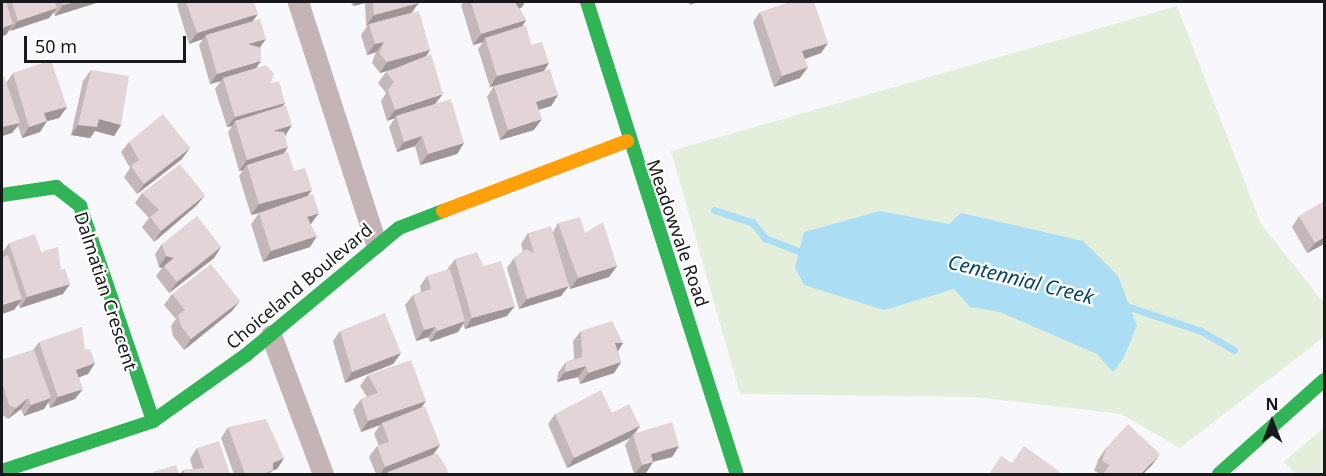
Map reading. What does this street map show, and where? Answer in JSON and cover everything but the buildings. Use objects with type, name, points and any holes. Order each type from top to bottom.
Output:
[{"type":"street","points":[[298,2],[376,243]]},
{"type":"street","name":"Meadowvale Road","points":[[587,2],[627,141],[737,474]]},
{"type":"street","name":"Choiceland Boulevard","points":[[2,471],[153,421],[270,335],[376,243],[399,228],[627,141]]},
{"type":"street","name":"Dalmatian Crescent","points":[[2,195],[56,187],[80,206],[153,421]]},
{"type":"street","points":[[270,335],[323,474]]},
{"type":"street","points":[[1218,474],[1324,380]]},
{"type":"green space","points":[[1177,6],[1261,224],[1324,303],[1324,337],[1180,448],[1121,414],[974,397],[740,394],[671,151]]},
{"type":"green space","points":[[1324,428],[1324,474],[1297,474],[1283,462]]},
{"type":"water","points":[[880,211],[949,224],[961,213],[1083,241],[1118,276],[1137,326],[1123,359],[1113,372],[1097,354],[1000,312],[970,307],[954,289],[884,310],[804,285],[795,268],[804,232]]},
{"type":"waterway","points":[[714,210],[752,222],[765,238],[806,254]]},
{"type":"waterway","name":"Centennial Creek","points":[[1123,305],[1201,331],[1234,350]]},
{"type":"traffic: fast","points":[[587,2],[737,474]]},
{"type":"traffic: fast","points":[[2,195],[56,187],[80,206],[153,421]]},
{"type":"traffic: fast","points":[[2,471],[153,421],[246,355],[399,228],[443,211]]},
{"type":"traffic: fast","points":[[1219,474],[1324,380]]},
{"type":"traffic: slow","points":[[443,211],[627,141]]}]
